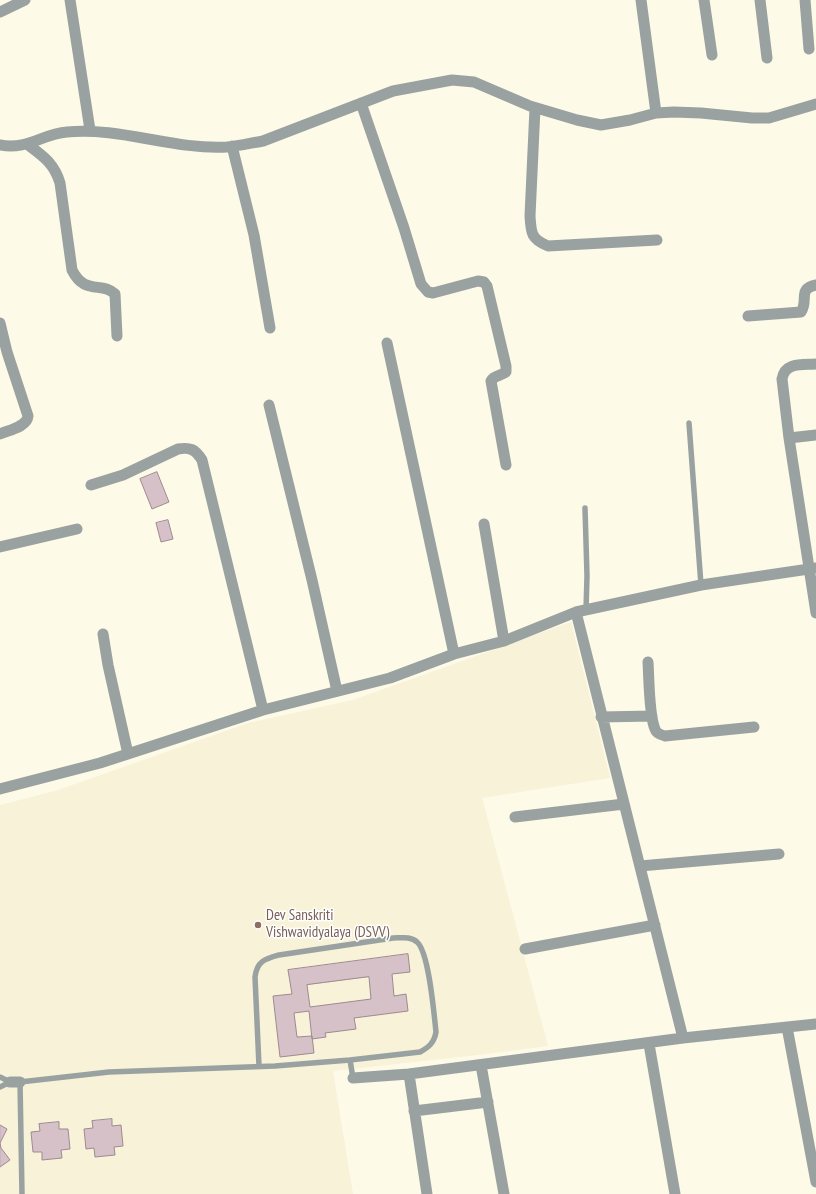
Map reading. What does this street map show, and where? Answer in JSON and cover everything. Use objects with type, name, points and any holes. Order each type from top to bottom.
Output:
[{"type":"street","points":[[0,12],[25,0]]},
{"type":"street","points":[[70,0],[90,130]]},
{"type":"street","points":[[641,0],[656,114]]},
{"type":"street","points":[[704,0],[712,55]]},
{"type":"street","points":[[760,0],[767,58]]},
{"type":"street","points":[[805,0],[809,49]]},
{"type":"street","points":[[0,145],[17,147],[53,134],[90,130],[119,133],[187,145],[232,146],[263,140],[393,91],[452,80],[474,82],[535,108],[601,125],[656,114],[701,113],[769,118],[816,104]]},
{"type":"street","points":[[361,103],[422,284],[425,289],[433,294],[481,281],[487,286],[506,366],[506,372],[502,375],[495,376],[491,381],[506,465]]},
{"type":"street","points":[[535,108],[530,216],[531,231],[539,243],[548,246],[657,240]]},
{"type":"street","points":[[27,144],[45,157],[57,174],[60,183],[72,270],[75,276],[87,286],[109,290],[115,294],[118,336]]},
{"type":"street","points":[[232,146],[254,235],[270,328]]},
{"type":"street","points":[[748,316],[801,312],[804,308],[804,291],[816,285]]},
{"type":"street","points":[[0,323],[7,352],[28,419],[25,423],[0,434]]},
{"type":"street","points":[[387,343],[454,654]]},
{"type":"street","points":[[816,364],[788,368],[784,372],[782,379],[789,438],[813,569],[816,614]]},
{"type":"street","points":[[269,405],[312,580],[337,691]]},
{"type":"street","points":[[789,438],[816,435]]},
{"type":"street","points":[[91,485],[123,475],[178,449],[193,449],[198,453],[202,460],[263,710]]},
{"type":"street","points":[[484,524],[504,641]]},
{"type":"street","points":[[0,547],[77,530]]},
{"type":"street","points":[[0,789],[100,763],[263,710],[390,678],[454,654],[504,641],[581,611],[701,585],[813,569]]},
{"type":"street","points":[[581,611],[602,717],[684,1038]]},
{"type":"street","points":[[103,634],[108,665],[128,754]]},
{"type":"street","points":[[648,662],[652,716],[655,730],[661,735],[665,736],[754,727]]},
{"type":"street","points":[[602,717],[652,716]]},
{"type":"street","points":[[515,816],[624,804]]},
{"type":"street","points":[[640,866],[779,854]]},
{"type":"street","points":[[525,949],[655,925]]},
{"type":"street","points":[[353,1078],[409,1074],[649,1044],[684,1038],[816,1024]]},
{"type":"street","points":[[786,1027],[816,1182]]},
{"type":"street","points":[[649,1044],[675,1194]]},
{"type":"street","points":[[481,1065],[504,1194]]},
{"type":"street","points":[[409,1074],[427,1194]]},
{"type":"street","points":[[414,1111],[488,1102]]},
{"type":"lane","points":[[688,423],[701,585]]},
{"type":"lane","points":[[581,611],[587,576],[585,508]]},
{"type":"lane","points":[[22,1194],[8,1082],[109,1072],[259,1066],[350,1060],[420,1052],[430,1046],[436,1032],[430,984],[423,950],[417,942],[410,938],[393,938],[279,955],[265,959],[259,964],[255,977],[259,1066]]},
{"type":"lane","points":[[350,1060],[353,1078]]},
{"type":"shaded area","name":"Dev Sanskriti Vishwavidyalaya (DSVV)","points":[[571,622],[610,778],[482,798],[548,1046],[333,1071],[353,1194],[0,1194],[0,805],[58,790],[248,723],[353,700]]},
{"type":"building","points":[[157,472],[169,502],[152,509],[140,479]]},
{"type":"building","points":[[168,520],[173,539],[161,542],[156,523]]},
{"type":"building","points":[[408,954],[410,972],[392,974],[394,996],[406,994],[408,1011],[354,1018],[356,1029],[325,1033],[326,1037],[312,1039],[314,1053],[280,1057],[273,996],[292,994],[288,970]],"holes":[[[369,977],[371,999],[310,1007],[307,985]],[[309,1011],[312,1036],[297,1037],[294,1013]]]},
{"type":"building","points":[[112,1119],[112,1126],[121,1125],[123,1146],[114,1147],[115,1155],[95,1157],[94,1148],[86,1149],[84,1129],[93,1128],[92,1121]]},
{"type":"building","points":[[59,1122],[59,1129],[68,1129],[70,1149],[61,1150],[62,1158],[42,1160],[42,1152],[33,1152],[31,1132],[40,1131],[39,1124]]},
{"type":"building","points":[[0,1125],[7,1129],[0,1143]]},
{"type":"building","points":[[0,1143],[1,1148],[10,1160],[0,1167]]},
{"type":"place","name":"Dev Sanskriti Vishwavidyalaya (DSVV)","points":[[258,925]]}]
